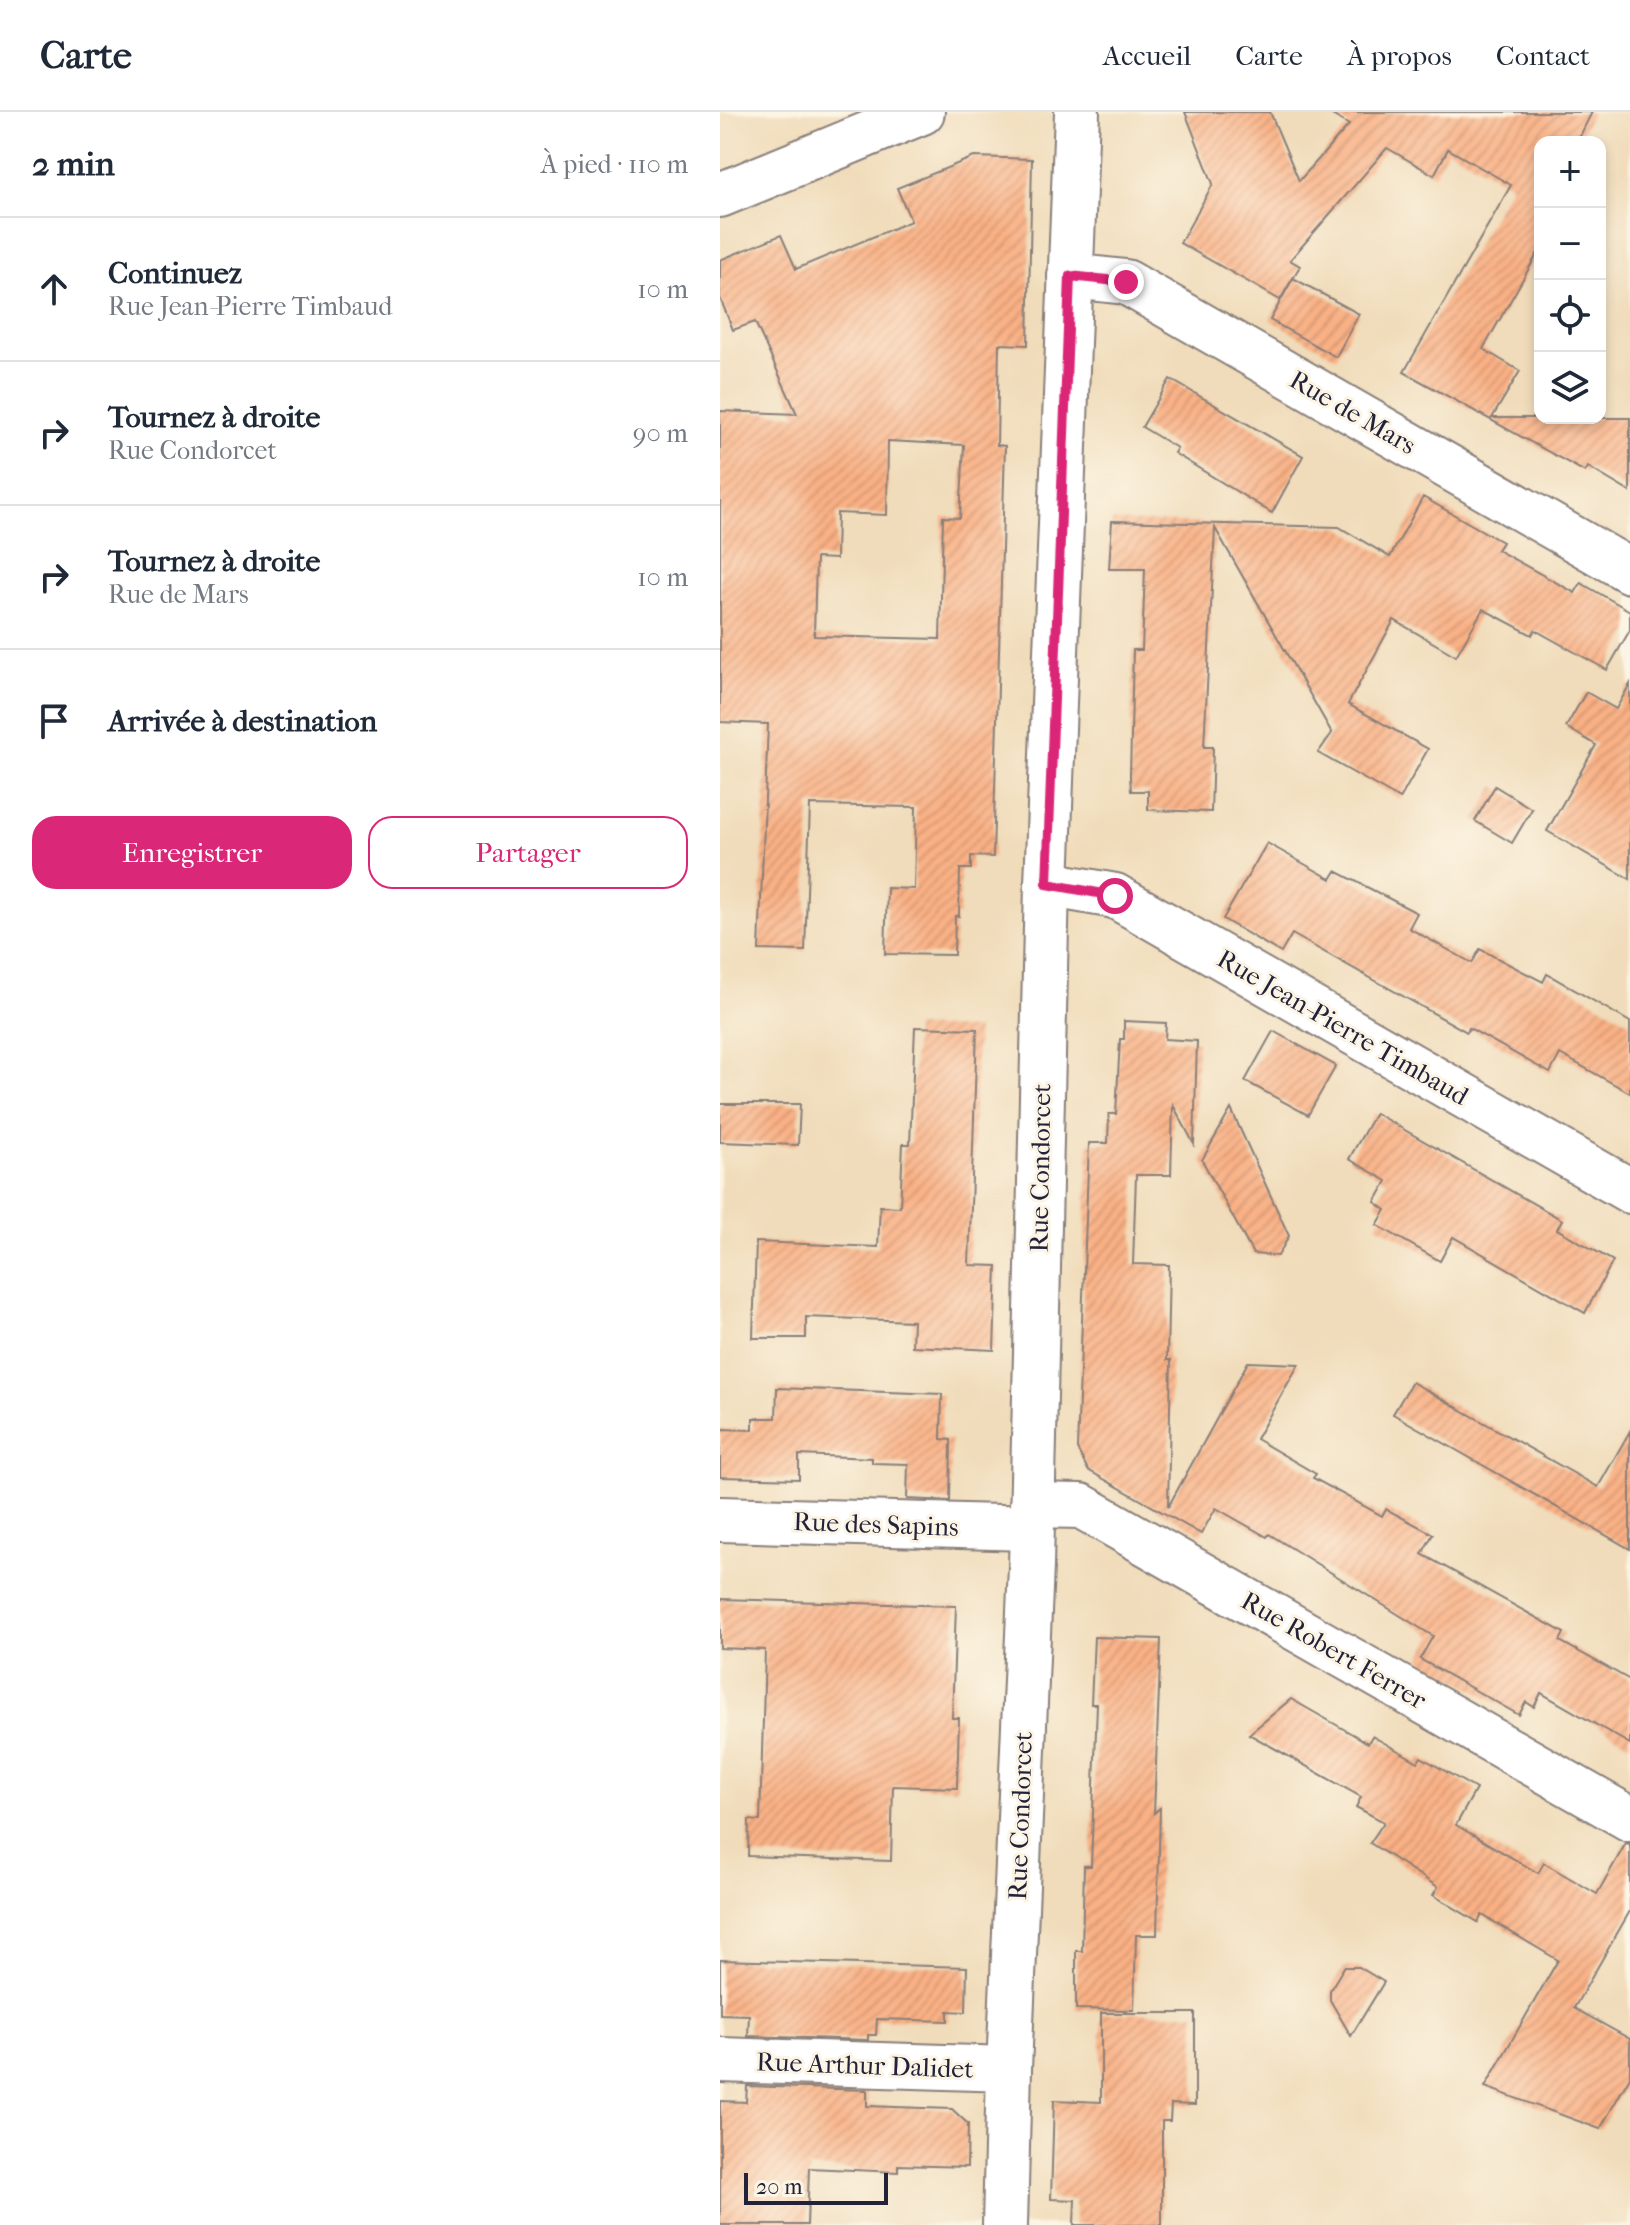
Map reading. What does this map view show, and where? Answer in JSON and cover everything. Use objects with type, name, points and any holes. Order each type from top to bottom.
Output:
[{"type":"street","points":[[720,195],[922,112]]},
{"type":"street","name":"Rue Condorcet","points":[[1005,2225],[1032,1517],[1047,884],[1077,112]]},
{"type":"street","name":"Rue de Mars","points":[[1070,276],[1126,282],[1630,571]]},
{"type":"street","name":"Rue Jean-Pierre Timbaud","points":[[1047,884],[1115,896],[1630,1191]]},
{"type":"street","name":"Rue Robert Ferrer","points":[[1032,1517],[1081,1506],[1630,1819]]},
{"type":"street","name":"Rue des Sapins","points":[[720,1519],[1032,1517]]},
{"type":"street","name":"Rue Arthur Dalidet","points":[[720,2060],[1009,2069]]},
{"type":"building","points":[[1185,112],[1270,112],[1299,181],[1349,125],[1327,112],[1592,112],[1580,136],[1534,136],[1534,260],[1483,349],[1520,371],[1492,418],[1534,418],[1534,424],[1606,424],[1606,418],[1630,418],[1630,492],[1588,467],[1585,472],[1404,372],[1511,185],[1448,149],[1434,175],[1387,148],[1290,260],[1300,266],[1280,300],[1180,243],[1213,184]]},
{"type":"building","points":[[974,157],[1032,159],[1028,345],[999,344],[997,445],[1005,446],[993,857],[971,856],[971,869],[960,869],[954,955],[885,954],[887,888],[914,889],[916,807],[810,805],[805,951],[759,950],[768,724],[720,722],[720,411],[797,414],[755,322],[733,330],[720,298],[720,260],[781,235],[796,269],[911,221],[897,188]],"holes":[[[888,441],[964,445],[960,518],[943,517],[940,639],[814,636],[816,558],[836,559],[837,513],[887,515]]]},
{"type":"building","points":[[1293,278],[1359,314],[1336,357],[1270,320]]},
{"type":"building","points":[[1170,379],[1303,456],[1272,513],[1174,453],[1177,448],[1142,427]]},
{"type":"building","points":[[1423,497],[1502,542],[1497,550],[1575,593],[1581,583],[1630,611],[1630,630],[1607,670],[1535,630],[1532,635],[1483,609],[1456,656],[1394,620],[1348,704],[1428,749],[1400,799],[1318,753],[1332,733],[1215,528],[1204,747],[1213,747],[1211,812],[1148,810],[1148,791],[1131,791],[1130,776],[1133,650],[1142,650],[1145,569],[1109,569],[1112,521],[1339,527],[1390,557]]},
{"type":"building","points":[[1630,684],[1630,879],[1547,831],[1596,745],[1566,727],[1586,692],[1616,709]]},
{"type":"building","points":[[1495,786],[1532,809],[1512,843],[1475,821]]},
{"type":"building","points":[[1267,843],[1331,879],[1336,871],[1417,913],[1409,928],[1472,963],[1480,949],[1543,982],[1547,974],[1630,1022],[1630,1093],[1560,1054],[1550,1073],[1469,1028],[1467,1032],[1292,934],[1281,953],[1223,919]]},
{"type":"building","points":[[1124,1021],[1166,1023],[1165,1039],[1197,1041],[1194,1144],[1173,1105],[1171,1175],[1136,1175],[1133,1264],[1169,1265],[1168,1507],[1248,1362],[1299,1364],[1256,1439],[1316,1474],[1313,1478],[1382,1516],[1386,1509],[1433,1534],[1422,1554],[1564,1633],[1560,1641],[1630,1680],[1630,1744],[1541,1693],[1534,1707],[1526,1702],[1519,1715],[1420,1659],[1433,1636],[1269,1534],[1267,1537],[1216,1508],[1201,1534],[1088,1470],[1077,1449],[1089,1143],[1108,1143],[1109,1114],[1116,1114],[1120,1039],[1124,1039]]},
{"type":"building","points":[[915,1027],[977,1029],[969,1265],[997,1266],[994,1350],[912,1346],[913,1321],[806,1317],[806,1338],[753,1338],[756,1242],[878,1247],[880,1206],[900,1207],[903,1144],[910,1144]]},
{"type":"building","points":[[1273,1031],[1336,1066],[1308,1115],[1245,1081]]},
{"type":"building","points":[[720,1104],[800,1104],[798,1145],[720,1142]]},
{"type":"building","points":[[1231,1109],[1289,1236],[1278,1256],[1253,1254],[1202,1160]]},
{"type":"building","points":[[1375,1113],[1562,1220],[1557,1229],[1613,1261],[1585,1313],[1453,1237],[1440,1261],[1377,1225],[1386,1210],[1375,1202],[1387,1181],[1349,1159]]},
{"type":"building","points":[[1412,1382],[1598,1487],[1630,1431],[1630,1549],[1393,1414]]},
{"type":"building","points":[[777,1388],[942,1394],[941,1439],[951,1440],[950,1501],[907,1499],[908,1464],[872,1463],[872,1458],[799,1455],[799,1479],[720,1477],[720,1429],[753,1430],[753,1418],[776,1418]]},
{"type":"building","points":[[720,1599],[956,1606],[952,1718],[959,1718],[957,1788],[893,1786],[891,1861],[748,1856],[749,1820],[760,1821],[765,1650],[720,1648]]},
{"type":"building","points":[[1094,1637],[1161,1639],[1154,1813],[1160,1808],[1157,1935],[1136,1935],[1134,2010],[1076,2009],[1076,1951],[1082,1951],[1084,1866],[1091,1866],[1097,1704],[1091,1704]]},
{"type":"building","points":[[1291,1699],[1368,1743],[1372,1736],[1418,1762],[1421,1757],[1476,1789],[1456,1825],[1538,1873],[1544,1863],[1597,1894],[1626,1843],[1630,1844],[1630,1911],[1574,2008],[1630,2039],[1630,2077],[1600,2129],[1485,2087],[1558,1960],[1482,1915],[1478,1922],[1433,1895],[1438,1887],[1370,1843],[1384,1822],[1356,1807],[1361,1797],[1249,1734]]},
{"type":"building","points":[[720,1960],[967,1967],[966,2012],[948,2011],[948,2021],[877,2019],[876,2035],[868,2035],[868,2040],[748,2036],[749,2015],[720,2014]]},
{"type":"building","points":[[1344,1967],[1359,1967],[1384,1982],[1351,2036],[1330,2000],[1330,1990]]},
{"type":"building","points":[[1101,2013],[1195,2013],[1195,2105],[1171,2104],[1170,2121],[1162,2121],[1162,2225],[1074,2225],[1075,2200],[1051,2199],[1054,2100],[1101,2102]]},
{"type":"building","points":[[747,2086],[867,2090],[867,2106],[952,2109],[968,2124],[967,2167],[898,2165],[898,2172],[809,2168],[807,2225],[720,2225],[720,2101],[746,2102]]},
{"type":"route","points":[[1115,896],[1047,884],[1070,276],[1126,282]]}]
